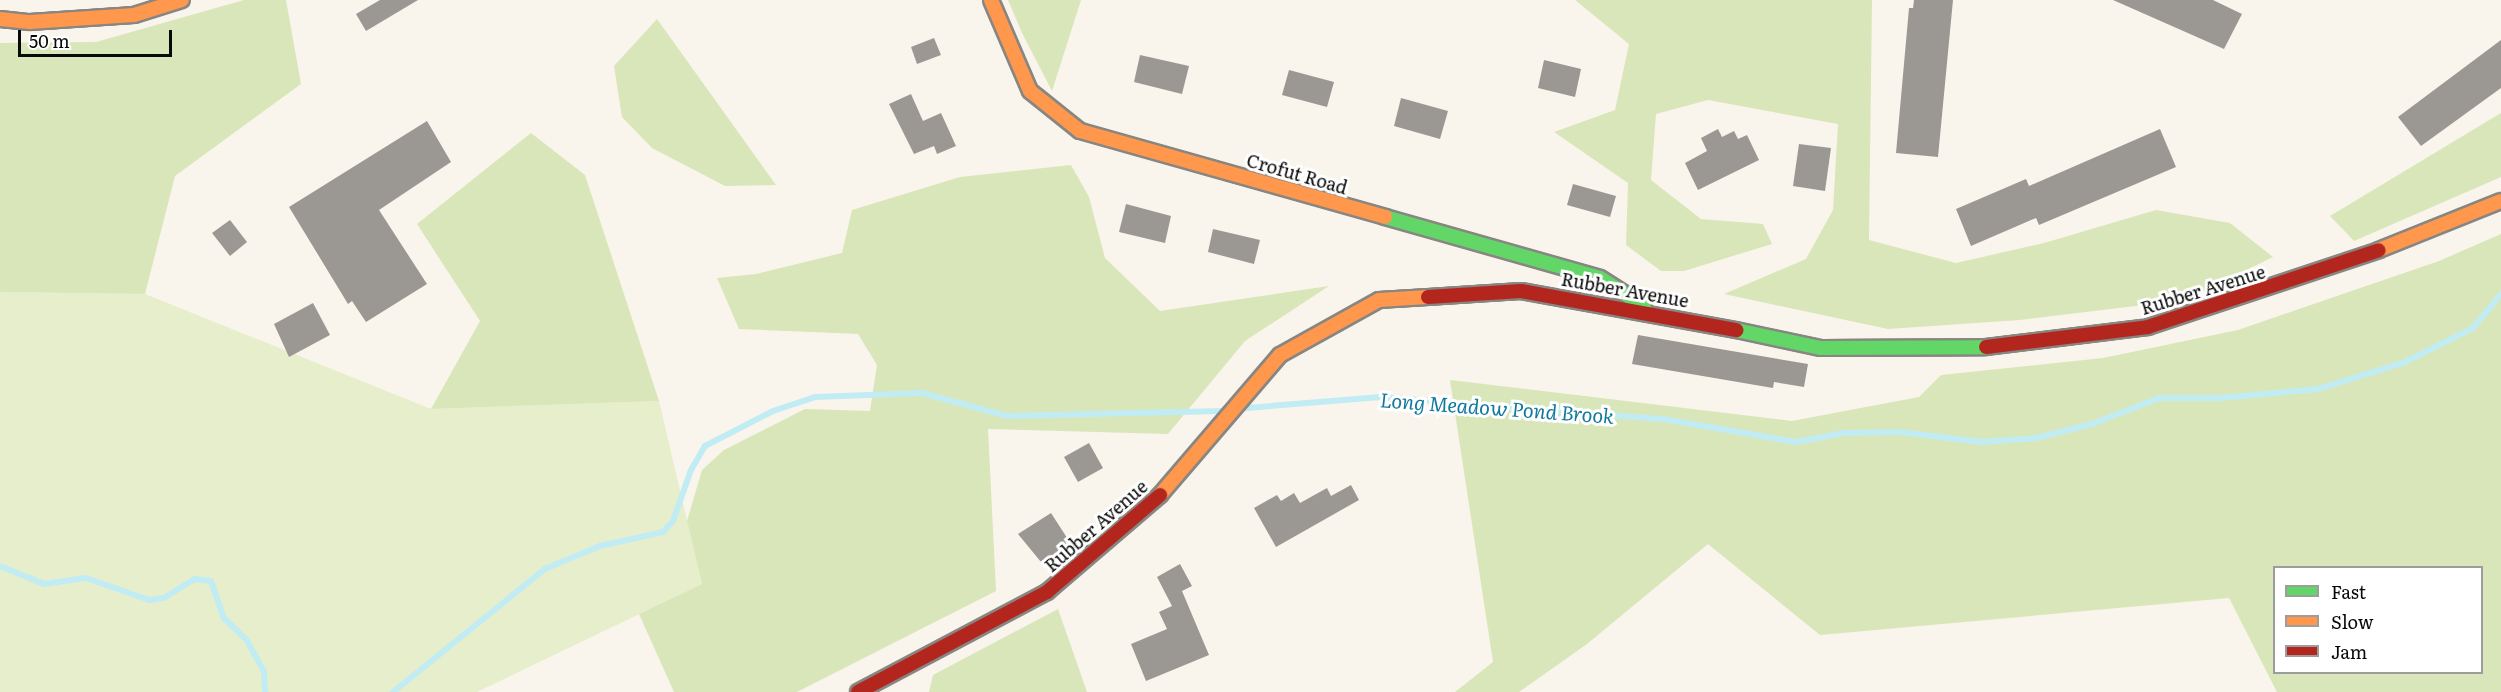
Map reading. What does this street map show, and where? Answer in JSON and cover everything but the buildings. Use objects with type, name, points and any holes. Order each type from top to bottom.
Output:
[{"type":"street","points":[[0,19],[30,22],[134,15],[182,0]]},
{"type":"street","name":"Crofut Road","points":[[991,0],[1030,91],[1080,131],[1600,278],[1653,312]]},
{"type":"street","name":"Rubber Avenue","points":[[858,692],[1047,592],[1148,509],[1245,392],[1280,355],[1379,300],[1521,291],[1653,312],[1821,348],[1981,348],[2148,327],[2327,271],[2501,201]]},
{"type":"green space","points":[[244,0],[286,0],[301,84],[175,176],[145,294],[0,292],[0,43],[96,42]]},
{"type":"green space","points":[[1008,0],[1081,0],[1052,91],[1022,33]]},
{"type":"green space","points":[[1575,0],[1872,0],[1869,240],[1956,263],[2044,243],[2156,210],[2230,223],[2273,257],[2185,300],[2020,320],[1888,329],[1724,294],[1806,259],[1833,210],[1838,124],[1708,100],[1656,114],[1651,180],[1701,219],[1763,224],[1772,244],[1684,271],[1661,271],[1626,245],[1628,183],[1554,132],[1615,110],[1629,44]]},
{"type":"green space","points":[[657,19],[776,185],[725,186],[652,148],[622,117],[614,66]]},
{"type":"green space","points":[[2501,113],[2501,177],[2354,241],[2330,216]]},
{"type":"green space","points":[[531,133],[585,175],[659,401],[431,409],[480,321],[417,224]]},
{"type":"green space","points":[[1071,165],[1089,197],[1105,258],[1160,311],[1329,286],[1245,341],[1168,434],[988,429],[996,591],[797,692],[674,692],[639,614],[702,584],[687,521],[702,470],[724,450],[805,409],[870,411],[877,365],[858,334],[739,329],[717,278],[756,274],[842,253],[852,210],[960,177]]},
{"type":"green space","points":[[2501,234],[2501,692],[2277,692],[2229,598],[1820,635],[1708,544],[1587,644],[1519,692],[1455,692],[1493,662],[1450,380],[1792,421],[1919,397],[1941,375],[2103,358],[2238,330],[2439,261]]},
{"type":"green space","points":[[0,292],[145,294],[431,409],[659,401],[702,584],[477,692],[0,692]]},
{"type":"green space","points":[[1058,609],[1087,692],[929,692],[933,675]]},
{"type":"waterway","name":"Long Meadow Pond Brook","points":[[1247,408],[1381,397],[1663,419],[1796,442],[1844,433],[1899,432],[1982,442],[2036,438],[2092,424],[2159,398],[2221,398],[2318,389],[2403,363],[2473,328],[2501,294]]},
{"type":"waterway","name":"Long Meadow Pond Brook","points":[[393,692],[545,569],[600,546],[663,532],[673,521],[691,470],[705,446],[773,411],[815,397],[922,393],[1007,416],[1222,411]]},
{"type":"waterway","name":"Long Meadow Pond Brook","points":[[0,566],[44,584],[86,578],[149,600],[164,598],[195,579],[211,581],[224,618],[246,639],[264,671],[265,692]]},
{"type":"traffic: fast","points":[[1385,217],[1600,278],[1644,306]]},
{"type":"traffic: fast","points":[[1736,330],[1821,348],[1986,347]]},
{"type":"traffic: slow","points":[[0,19],[30,22],[134,15],[182,0]]},
{"type":"traffic: slow","points":[[991,0],[1030,91],[1080,131],[1385,217]]},
{"type":"traffic: slow","points":[[2379,250],[2501,201]]},
{"type":"traffic: slow","points":[[1160,495],[1280,355],[1379,300],[1428,297]]},
{"type":"traffic: jam","points":[[1986,347],[2148,327],[2379,250]]},
{"type":"traffic: jam","points":[[1428,297],[1521,291],[1736,330]]},
{"type":"traffic: jam","points":[[858,692],[1047,592],[1160,495]]}]
